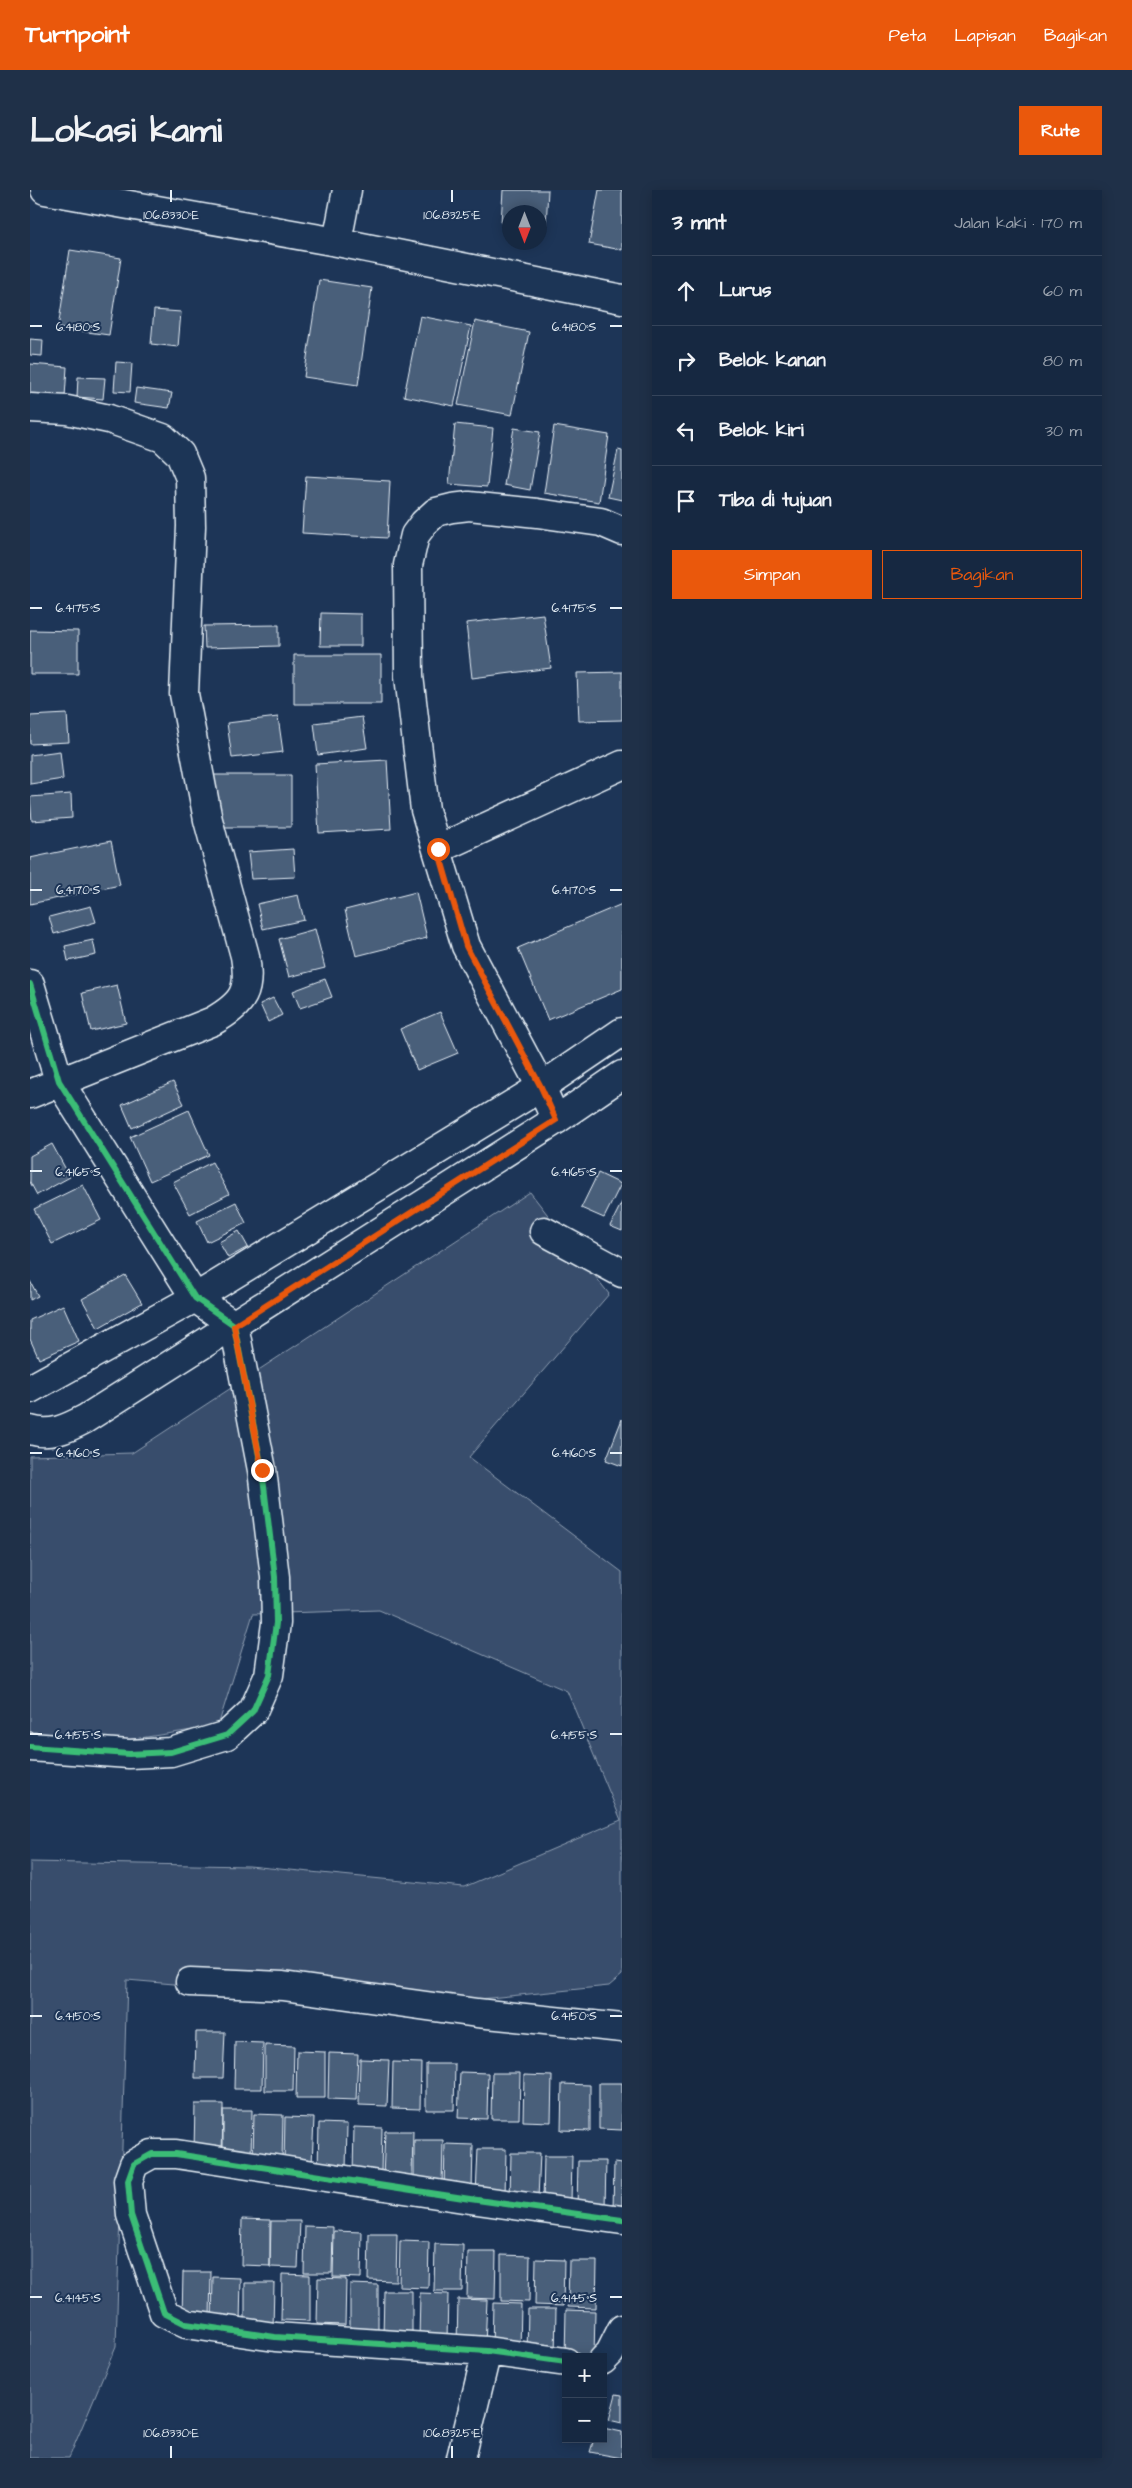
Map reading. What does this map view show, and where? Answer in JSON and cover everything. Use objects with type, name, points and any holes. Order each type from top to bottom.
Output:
[{"type":"street","points":[[45,190],[337,242],[622,299]]},
{"type":"street","points":[[337,242],[347,190]]},
{"type":"street","points":[[30,408],[67,410],[109,419],[163,438],[180,454],[190,478],[191,526],[184,694],[208,820],[245,956],[248,976],[245,994],[232,1010],[30,1094]]},
{"type":"street","points":[[556,1120],[541,1087],[466,946],[425,810],[409,676],[408,565],[415,535],[436,512],[469,506],[602,522],[622,531]]},
{"type":"street","points":[[438,849],[622,765]]},
{"type":"street","points":[[30,984],[59,1081],[195,1298],[234,1326],[262,1470],[275,1577],[276,1623],[269,1675],[253,1711],[227,1735],[171,1752],[129,1754],[30,1747]]},
{"type":"street","points":[[30,1389],[195,1298],[541,1087],[622,1032]]},
{"type":"street","points":[[30,1430],[61,1432],[234,1326],[556,1120],[622,1075]]},
{"type":"street","points":[[544,1231],[622,1273]]},
{"type":"street","points":[[190,1982],[283,1986],[477,2013],[622,2028]]},
{"type":"street","points":[[562,2362],[486,2352],[275,2337],[186,2324],[164,2313],[130,2215],[128,2181],[134,2164],[152,2154],[176,2154],[470,2200],[622,2220]]},
{"type":"street","points":[[607,2356],[622,2330]]},
{"type":"street","points":[[461,2458],[486,2352]]},
{"type":"shaded area","points":[[530,1192],[609,1294],[469,1457],[622,1572],[622,1975],[609,1986],[420,2005],[127,1980],[116,2346],[69,2458],[30,2458],[30,1862],[249,1866],[464,1887],[621,1820],[567,1691],[379,1610],[253,1614],[218,1726],[30,1755],[30,1456],[132,1453]]},
{"type":"building","points":[[503,190],[548,190],[547,208],[547,205],[502,205]]},
{"type":"building","points":[[599,190],[622,190],[622,250],[589,244]]},
{"type":"building","points":[[70,250],[121,258],[109,335],[58,328]]},
{"type":"building","points":[[319,280],[372,288],[358,385],[304,377]]},
{"type":"building","points":[[154,310],[181,312],[178,347],[151,344]]},
{"type":"building","points":[[420,316],[471,326],[454,406],[404,396]]},
{"type":"building","points":[[475,321],[529,332],[512,415],[458,405]]},
{"type":"building","points":[[30,339],[43,340],[42,356],[30,355]]},
{"type":"building","points":[[116,362],[132,363],[130,392],[114,391]]},
{"type":"building","points":[[30,364],[67,367],[65,397],[30,394]]},
{"type":"building","points":[[78,377],[105,378],[103,399],[77,397]]},
{"type":"building","points":[[136,388],[172,393],[169,408],[134,403]]},
{"type":"building","points":[[455,424],[493,428],[487,487],[449,484]]},
{"type":"building","points":[[554,426],[609,435],[599,502],[544,493]]},
{"type":"building","points":[[514,428],[540,432],[530,490],[504,485]]},
{"type":"building","points":[[618,450],[622,451],[622,500],[608,497]]},
{"type":"building","points":[[306,476],[390,481],[387,538],[302,533]]},
{"type":"building","points":[[321,613],[361,614],[361,646],[320,646]]},
{"type":"building","points":[[543,614],[551,668],[472,678],[466,623]]},
{"type":"building","points":[[279,625],[279,646],[205,648],[204,626]]},
{"type":"building","points":[[30,630],[78,631],[78,674],[30,674]]},
{"type":"building","points":[[294,655],[381,655],[381,704],[294,704]]},
{"type":"building","points":[[622,672],[622,720],[579,721],[577,673]]},
{"type":"building","points":[[67,714],[69,742],[30,744],[30,716]]},
{"type":"building","points":[[278,717],[283,752],[232,758],[227,723]]},
{"type":"building","points":[[362,717],[367,748],[318,755],[314,723]]},
{"type":"building","points":[[60,751],[63,779],[30,784],[30,755]]},
{"type":"building","points":[[387,760],[391,829],[319,833],[315,764]]},
{"type":"building","points":[[214,775],[291,775],[291,827],[214,827]]},
{"type":"building","points":[[71,794],[72,818],[32,821],[30,797]]},
{"type":"building","points":[[111,841],[120,885],[30,904],[30,858]]},
{"type":"building","points":[[293,849],[295,877],[251,879],[248,852]]},
{"type":"building","points":[[416,892],[427,938],[356,956],[345,910]]},
{"type":"building","points":[[298,895],[304,920],[263,929],[257,904]]},
{"type":"building","points":[[622,904],[622,989],[548,1020],[518,948]]},
{"type":"building","points":[[91,906],[96,922],[54,934],[49,917]]},
{"type":"building","points":[[315,929],[325,968],[289,977],[279,939]]},
{"type":"building","points":[[93,940],[96,955],[68,961],[65,946]]},
{"type":"building","points":[[325,979],[332,997],[300,1008],[293,991]]},
{"type":"building","points":[[117,985],[126,1023],[91,1031],[82,993]]},
{"type":"building","points":[[273,998],[282,1015],[268,1022],[260,1004]]},
{"type":"building","points":[[440,1012],[458,1053],[417,1070],[400,1029]]},
{"type":"building","points":[[173,1082],[184,1104],[132,1128],[122,1105]]},
{"type":"building","points":[[189,1110],[209,1155],[150,1181],[130,1137]]},
{"type":"building","points":[[52,1144],[70,1177],[37,1195],[30,1182],[30,1156]]},
{"type":"building","points":[[212,1162],[229,1194],[190,1214],[173,1182]]},
{"type":"building","points":[[598,1173],[621,1184],[604,1218],[581,1208]]},
{"type":"building","points":[[83,1185],[101,1220],[52,1244],[34,1209]]},
{"type":"building","points":[[236,1202],[246,1223],[207,1242],[197,1221]]},
{"type":"building","points":[[622,1202],[622,1231],[610,1226]]},
{"type":"building","points":[[239,1231],[248,1247],[228,1258],[219,1242]]},
{"type":"building","points":[[125,1275],[142,1303],[98,1328],[82,1299]]},
{"type":"building","points":[[30,1281],[38,1296],[30,1300]]},
{"type":"building","points":[[63,1305],[79,1341],[39,1359],[30,1339],[30,1320]]},
{"type":"building","points":[[622,1419],[622,1466],[606,1460]]},
{"type":"building","points":[[196,2032],[225,2032],[223,2078],[195,2078]]},
{"type":"building","points":[[235,2042],[263,2043],[262,2089],[234,2089]]},
{"type":"building","points":[[265,2045],[294,2046],[293,2091],[265,2091]]},
{"type":"building","points":[[297,2051],[325,2052],[325,2098],[296,2098]]},
{"type":"building","points":[[329,2053],[358,2054],[356,2100],[328,2099]]},
{"type":"building","points":[[360,2059],[389,2060],[387,2106],[359,2105]]},
{"type":"building","points":[[393,2062],[421,2063],[420,2109],[392,2108]]},
{"type":"building","points":[[426,2064],[455,2064],[454,2110],[426,2110]]},
{"type":"building","points":[[460,2072],[488,2073],[487,2119],[458,2118]]},
{"type":"building","points":[[492,2073],[520,2073],[519,2119],[491,2119]]},
{"type":"building","points":[[524,2075],[552,2076],[551,2122],[523,2121]]},
{"type":"building","points":[[599,2083],[622,2083],[622,2130],[599,2129]]},
{"type":"building","points":[[562,2084],[590,2085],[590,2131],[561,2130]]},
{"type":"building","points":[[195,2104],[223,2104],[223,2150],[194,2150]]},
{"type":"building","points":[[223,2110],[252,2110],[251,2157],[222,2156]]},
{"type":"building","points":[[254,2114],[283,2115],[282,2161],[253,2161]]},
{"type":"building","points":[[285,2117],[314,2118],[312,2164],[284,2163]]},
{"type":"building","points":[[319,2123],[347,2124],[346,2170],[318,2170]]},
{"type":"building","points":[[354,2127],[382,2128],[381,2174],[353,2174]]},
{"type":"building","points":[[385,2131],[413,2131],[412,2177],[383,2177]]},
{"type":"building","points":[[414,2140],[443,2140],[442,2186],[414,2186]]},
{"type":"building","points":[[445,2144],[473,2145],[472,2191],[444,2190]]},
{"type":"building","points":[[478,2149],[506,2149],[505,2196],[476,2195]]},
{"type":"building","points":[[511,2153],[540,2153],[538,2199],[510,2199]]},
{"type":"building","points":[[544,2156],[572,2156],[571,2202],[543,2202]]},
{"type":"building","points":[[578,2161],[606,2161],[605,2207],[577,2207]]},
{"type":"building","points":[[614,2163],[622,2164],[622,2210],[613,2210]]},
{"type":"building","points":[[242,2219],[270,2220],[270,2266],[241,2265]]},
{"type":"building","points":[[271,2221],[300,2221],[298,2268],[270,2267]]},
{"type":"building","points":[[305,2226],[333,2227],[332,2273],[304,2273]]},
{"type":"building","points":[[334,2231],[362,2232],[361,2278],[333,2277]]},
{"type":"building","points":[[369,2234],[397,2234],[396,2281],[368,2280]]},
{"type":"building","points":[[400,2241],[429,2242],[428,2288],[399,2287]]},
{"type":"building","points":[[435,2244],[463,2245],[462,2291],[434,2291]]},
{"type":"building","points":[[468,2252],[496,2252],[495,2299],[467,2298]]},
{"type":"building","points":[[501,2255],[530,2256],[529,2302],[501,2301]]},
{"type":"building","points":[[536,2259],[564,2260],[563,2306],[535,2305]]},
{"type":"building","points":[[569,2261],[597,2261],[596,2308],[568,2307]]},
{"type":"building","points":[[183,2272],[211,2272],[210,2318],[182,2318]]},
{"type":"building","points":[[282,2274],[310,2275],[310,2321],[281,2320]]},
{"type":"building","points":[[213,2277],[241,2278],[240,2324],[212,2323]]},
{"type":"building","points":[[318,2278],[346,2279],[345,2325],[317,2324]]},
{"type":"building","points":[[245,2283],[274,2283],[273,2329],[245,2328]]},
{"type":"building","points":[[350,2284],[378,2285],[378,2331],[350,2331]]},
{"type":"building","points":[[384,2291],[412,2291],[412,2337],[383,2337]]},
{"type":"building","points":[[420,2293],[448,2294],[447,2340],[419,2340]]},
{"type":"building","points":[[458,2299],[487,2300],[485,2346],[457,2345]]},
{"type":"building","points":[[493,2303],[521,2304],[520,2350],[492,2349]]},
{"type":"building","points":[[528,2309],[556,2309],[555,2355],[527,2354]]},
{"type":"building","points":[[566,2310],[595,2311],[594,2353],[565,2353]]},
{"type":"building","points":[[616,2394],[622,2395],[622,2423],[609,2420]]},
{"type":"building","points":[[607,2429],[622,2432],[622,2458],[590,2452],[593,2443],[607,2443]]},
{"type":"cycle path","points":[[30,984],[59,1081],[195,1298],[234,1325],[262,1470],[275,1577],[276,1623],[269,1675],[253,1711],[227,1735],[171,1752],[129,1754],[30,1747]]},
{"type":"cycle path","points":[[562,2361],[487,2351],[275,2337],[186,2324],[164,2313],[131,2215],[128,2181],[134,2164],[152,2154],[176,2154],[622,2220]]},
{"type":"route","points":[[262,1470],[234,1326],[556,1120],[541,1087],[466,946],[438,849]]}]
